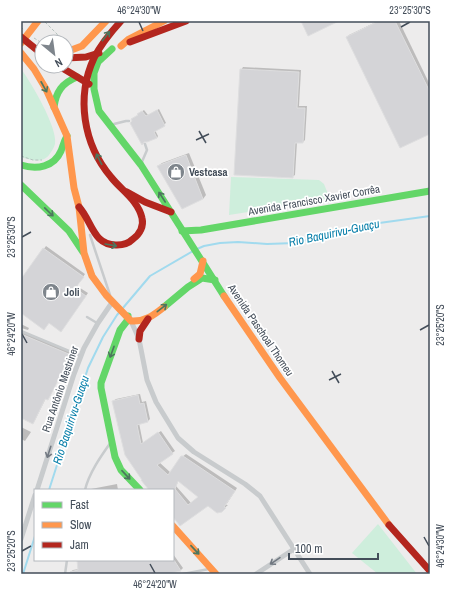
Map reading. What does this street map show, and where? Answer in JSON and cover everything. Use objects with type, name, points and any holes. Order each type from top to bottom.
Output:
[{"type":"main road","points":[[21,43],[41,21]]},
{"type":"main road","points":[[74,49],[82,46],[106,21]]},
{"type":"main road","points":[[79,207],[85,212],[92,231],[103,243],[113,246],[123,246],[131,242],[141,230],[142,219],[140,210],[123,189],[109,176],[91,144],[84,121],[83,98],[86,76],[93,58],[108,34],[120,21]]},
{"type":"main road","points":[[121,46],[129,39],[164,21]]},
{"type":"main road","points":[[74,58],[86,57],[112,49],[186,21]]},
{"type":"main road","points":[[21,37],[34,48]]},
{"type":"main road","name":"Avenida Paschoal Thomeu","points":[[112,49],[96,65],[94,73],[94,89],[99,111],[109,126],[141,165],[236,314],[284,385],[387,522],[430,571]]},
{"type":"main road","points":[[21,53],[34,69],[67,136],[74,188],[79,207],[84,253],[92,276],[128,317],[136,322],[148,319]]},
{"type":"main road","points":[[72,74],[94,89]]},
{"type":"main road","points":[[54,107],[57,94],[63,84],[68,80],[77,77]]},
{"type":"main road","points":[[21,165],[31,168],[39,168],[53,162],[61,151],[67,136]]},
{"type":"main road","points":[[21,185],[69,231],[84,253]]},
{"type":"main road","points":[[123,189],[145,202],[171,212]]},
{"type":"main road","name":"Avenida Francisco Xavier Corrêa","points":[[182,230],[201,230],[430,191]]},
{"type":"main road","name":"Avenida Francisco Xavier Corrêa","points":[[190,242],[201,230]]},
{"type":"main road","points":[[189,286],[191,281],[200,274],[202,260]]},
{"type":"main road","points":[[139,338],[140,331],[148,319],[189,286],[202,278],[215,280]]},
{"type":"main road","points":[[128,317],[127,321],[120,330],[101,383],[106,421],[117,464],[139,489]]},
{"type":"main road","points":[[174,527],[216,574]]},
{"type":"street","name":"Rua Antônio Mestriner","points":[[37,489],[81,356],[98,323],[114,302]]},
{"type":"street","points":[[128,317],[139,338],[147,380],[156,402],[178,438],[194,452],[254,490],[264,502],[310,574]]},
{"type":"street","points":[[21,539],[34,498]]},
{"type":"street","points":[[256,574],[294,549]]},
{"type":"lane","points":[[109,126],[129,121]]},
{"type":"lane","points":[[141,165],[147,150],[145,144]]},
{"type":"lane","points":[[79,207],[90,233],[114,302]]},
{"type":"lane","points":[[87,317],[98,323]]},
{"type":"lane","points":[[21,331],[81,356]]},
{"type":"lane","points":[[85,489],[94,468],[111,442]]},
{"type":"lane","points":[[65,574],[67,561]]},
{"type":"lane","points":[[182,574],[211,568]]},
{"type":"path","points":[[41,21],[57,34]]},
{"type":"path","points":[[21,156],[33,160],[46,160]]},
{"type":"green space","points":[[21,69],[43,105],[55,137],[55,144],[52,151],[43,160],[32,160],[21,157]]},
{"type":"green space","points":[[231,177],[319,180],[324,184],[330,199],[229,215]]},
{"type":"green space","points":[[378,524],[417,574],[378,574],[352,553]]},
{"type":"building","points":[[301,21],[339,21],[308,36]]},
{"type":"building","points":[[379,21],[395,21],[430,92],[430,134],[400,148],[346,37]]},
{"type":"building","points":[[240,69],[299,72],[297,108],[305,108],[303,143],[295,143],[293,178],[234,175]]},
{"type":"building","points":[[157,110],[165,126],[154,132],[157,138],[144,142],[142,145],[130,123],[132,121],[131,119],[142,111],[146,116]]},
{"type":"building","points":[[186,155],[203,199],[182,209],[157,166]]},
{"type":"building","name":"Joli","points":[[43,248],[84,277],[75,288],[86,296],[61,332],[49,323],[44,330],[21,313],[21,279]]},
{"type":"building","points":[[21,334],[71,355],[48,400],[45,399],[33,424],[21,418]]},
{"type":"building","points":[[138,395],[140,404],[144,403],[148,422],[137,425],[141,444],[158,432],[173,454],[157,465],[168,475],[181,456],[183,456],[235,491],[224,507],[226,508],[222,512],[217,513],[208,506],[180,526],[174,518],[174,489],[148,489],[125,455],[112,401]],"holes":[[[178,481],[198,497],[188,505],[175,489]]]},
{"type":"building","points":[[174,560],[181,571],[167,574],[70,574],[70,572],[78,570],[77,561]]},
{"type":"waterway","name":"Rio Baquirivu-Guaçu","points":[[197,249],[220,243],[295,243],[372,224],[430,216]]},
{"type":"waterway","name":"Rio Baquirivu-Guaçu","points":[[49,489],[88,368],[103,337],[117,315],[150,276],[193,251]]},
{"type":"waterway","name":"Rio Baquirivu-Guaçu","points":[[23,574],[34,539]]},
{"type":"traffic: fast","points":[[112,49],[98,62],[94,73],[94,89],[99,111],[141,165],[224,296]]},
{"type":"traffic: fast","points":[[54,107],[58,92],[67,82],[77,77]]},
{"type":"traffic: fast","points":[[21,165],[39,167],[54,161],[61,151],[67,136]]},
{"type":"traffic: fast","points":[[21,185],[69,231],[83,252]]},
{"type":"traffic: fast","points":[[182,231],[201,230],[430,191]]},
{"type":"traffic: fast","points":[[164,307],[188,287],[202,278],[215,280]]},
{"type":"traffic: fast","points":[[128,316],[127,321],[120,330],[101,383],[101,388],[115,457],[121,470],[139,489]]},
{"type":"traffic: slow","points":[[21,43],[38,21]]},
{"type":"traffic: slow","points":[[74,49],[82,46],[106,21]]},
{"type":"traffic: slow","points":[[121,46],[129,39],[164,21]]},
{"type":"traffic: slow","points":[[21,53],[34,69],[46,89],[67,136],[74,188],[79,207],[84,253],[92,276],[106,295],[131,321],[145,319],[164,307]]},
{"type":"traffic: slow","points":[[194,279],[200,274],[203,261]]},
{"type":"traffic: slow","points":[[224,296],[280,378],[389,525]]},
{"type":"traffic: slow","points":[[174,527],[216,574]]},
{"type":"traffic: jam","points":[[79,207],[98,237],[109,244],[119,245],[128,243],[138,235],[141,230],[142,218],[137,206],[101,164],[94,150],[85,120],[85,88],[88,73],[100,48],[121,21]]},
{"type":"traffic: jam","points":[[130,42],[186,21]]},
{"type":"traffic: jam","points":[[21,37],[34,48]]},
{"type":"traffic: jam","points":[[74,58],[86,57],[99,53]]},
{"type":"traffic: jam","points":[[72,74],[89,84]]},
{"type":"traffic: jam","points":[[127,192],[145,202],[171,212]]},
{"type":"traffic: jam","points":[[139,339],[140,331],[148,319]]},
{"type":"traffic: jam","points":[[389,525],[430,571]]},
{"type":"place","name":"Vestcasa","points":[[176,172]]},
{"type":"place","name":"Joli","points":[[51,292]]}]
